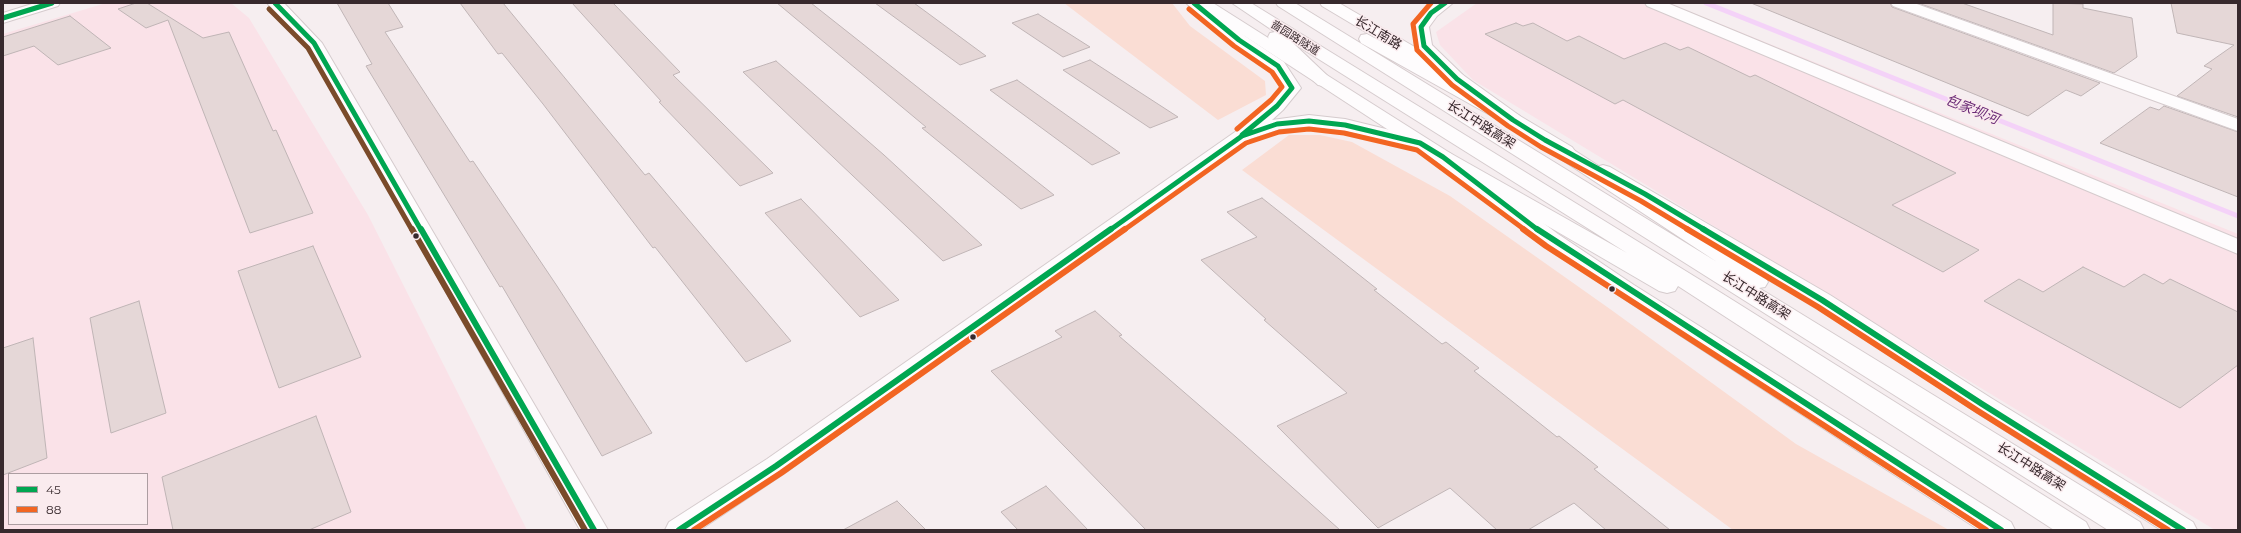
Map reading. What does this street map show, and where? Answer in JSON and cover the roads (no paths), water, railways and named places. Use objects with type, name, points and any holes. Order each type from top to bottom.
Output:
[{"type":"main road","points":[[3,10],[27,3]]},
{"type":"main road","points":[[3,18],[52,3]]},
{"type":"main road","points":[[275,3],[314,43],[481,331],[594,530]]},
{"type":"main road","points":[[679,530],[776,466],[1242,136],[1277,106],[1292,88],[1278,66],[1239,40],[1194,3]]},
{"type":"main road","points":[[1202,3],[1443,157],[1885,410]]},
{"type":"main road","points":[[1230,3],[1265,27],[1324,81]]},
{"type":"main road","name":"啬园路隧道","points":[[1240,3],[1351,73]]},
{"type":"main road","name":"啬园路隧道","points":[[1284,3],[1382,63]]},
{"type":"main road","points":[[1301,3],[1513,120]]},
{"type":"main road","name":"长江南路","points":[[1328,3],[1457,79],[1513,120],[1545,140],[1645,194],[1822,300],[1988,408],[2183,530]]},
{"type":"main road","points":[[1445,3],[1431,13],[1421,27],[1424,46],[1457,79]]},
{"type":"main road","points":[[1653,3],[2238,247]]},
{"type":"main road","points":[[1899,3],[2238,126]]},
{"type":"main road","name":"长江中路高架","points":[[1382,63],[2130,530]]},
{"type":"main road","name":"长江中路高架","points":[[1351,73],[1715,299],[1885,410],[2076,530]]},
{"type":"main road","points":[[1242,136],[1277,124],[1309,121],[1345,125],[1420,143]]},
{"type":"main road","points":[[1545,140],[1720,254],[1900,386]]},
{"type":"main road","points":[[1443,157],[1550,239],[2001,530]]},
{"type":"waterway","name":"包家坝河","points":[[1706,3],[2238,216]]}]
